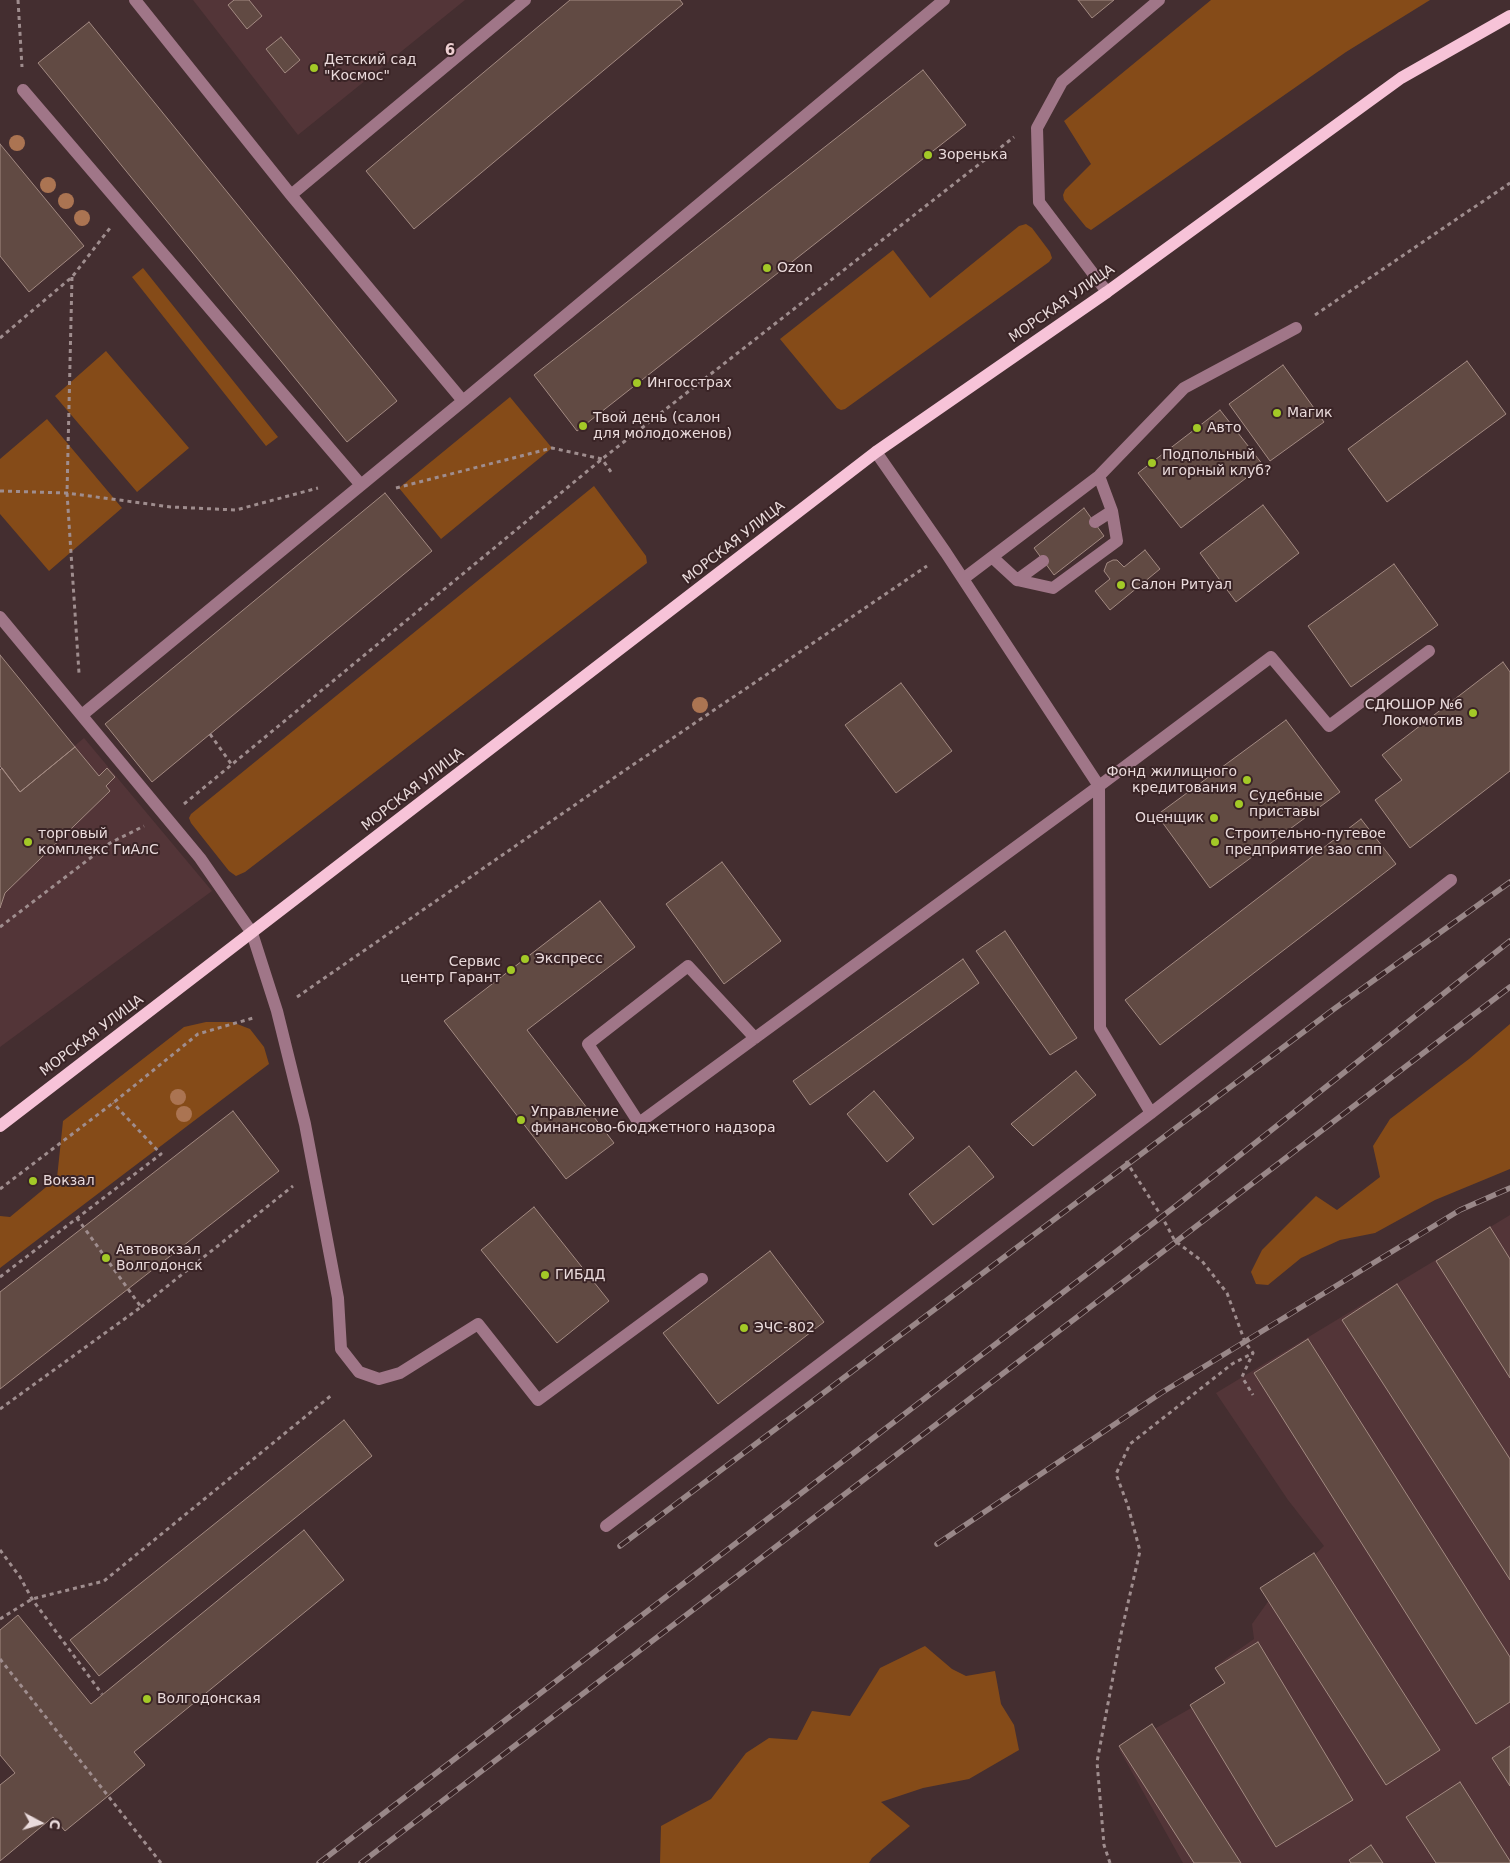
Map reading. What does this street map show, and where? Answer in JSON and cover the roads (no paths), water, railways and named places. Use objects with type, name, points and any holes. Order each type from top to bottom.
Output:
[{"type":"main road","name":"МОРСКАЯ УЛИЦА","points":[[0,1126],[876,452],[1107,292],[1401,78],[1510,16]]},
{"type":"street","points":[[135,0],[291,195],[463,401]]},
{"type":"street","points":[[291,195],[525,0]]},
{"type":"street","points":[[82,715],[463,401],[944,0]]},
{"type":"street","points":[[1107,292],[1039,202],[1037,128],[1062,82],[1159,0]]},
{"type":"street","points":[[23,90],[361,485]]},
{"type":"street","points":[[963,579],[1099,476],[1184,388],[1296,328]]},
{"type":"street","points":[[876,452],[946,553],[1099,786],[1100,1028],[1151,1113]]},
{"type":"street","points":[[992,558],[1016,580],[1053,588],[1117,541],[1112,511],[1099,476]]},
{"type":"street","points":[[1094,522],[1112,511]]},
{"type":"street","points":[[1016,580],[1044,561]]},
{"type":"street","points":[[0,617],[200,858],[252,933],[277,1011],[305,1124],[338,1298],[341,1349],[359,1372],[379,1379],[400,1373],[478,1324],[538,1400],[702,1279]]},
{"type":"street","points":[[755,1038],[688,966],[588,1044],[639,1123],[1099,786],[1271,657],[1329,726],[1429,651]]},
{"type":"street","points":[[606,1526],[1151,1113],[1451,880]]},
{"type":"railway","points":[[620,1546],[1334,1009],[1510,882]]},
{"type":"railway","points":[[319,1863],[1177,1205],[1510,941]]},
{"type":"railway","points":[[361,1863],[1510,987]]},
{"type":"railway","points":[[937,1544],[1161,1393],[1460,1210],[1510,1188]]},
{"type":"place","name":"Детский сад \"Космос\"","points":[[314,68]]},
{"type":"place","name":"Зоренька","points":[[928,155]]},
{"type":"place","name":"Ozon","points":[[767,268]]},
{"type":"place","name":"Ингосстрах","points":[[637,383]]},
{"type":"place","name":"Магик","points":[[1277,413]]},
{"type":"place","name":"Твой день (салон для молодоженов)","points":[[583,426]]},
{"type":"place","name":"Авто","points":[[1197,428]]},
{"type":"place","name":"Подпольный игорный клуб?","points":[[1152,463]]},
{"type":"place","name":"Салон Ритуал","points":[[1121,585]]},
{"type":"place","name":"СДЮШОР №6 Локомотив","points":[[1473,713]]},
{"type":"place","name":"Фонд жилищного кредитования","points":[[1247,780]]},
{"type":"place","name":"Судебные приставы","points":[[1239,804]]},
{"type":"place","name":"Оценщик","points":[[1214,818]]},
{"type":"place","name":"торговый комплекс ГиАлС","points":[[28,842]]},
{"type":"place","name":"Строительно-путевое предприятие зао спп","points":[[1215,842]]},
{"type":"place","name":"Экспресс","points":[[525,959]]},
{"type":"place","name":"Сервис центр Гарант","points":[[511,970]]},
{"type":"place","name":"Управление финансово-бюджетного надзора","points":[[521,1120]]},
{"type":"place","name":"Вокзал","points":[[33,1181]]},
{"type":"place","name":"Автовокзал Волгодонск","points":[[106,1258]]},
{"type":"place","name":"ГИБДД","points":[[545,1275]]},
{"type":"place","name":"ЭЧС-802","points":[[744,1328]]},
{"type":"place","name":"Волгодонская","points":[[147,1699]]},
{"type":"district","name":"6","points":[[450,51]]}]
